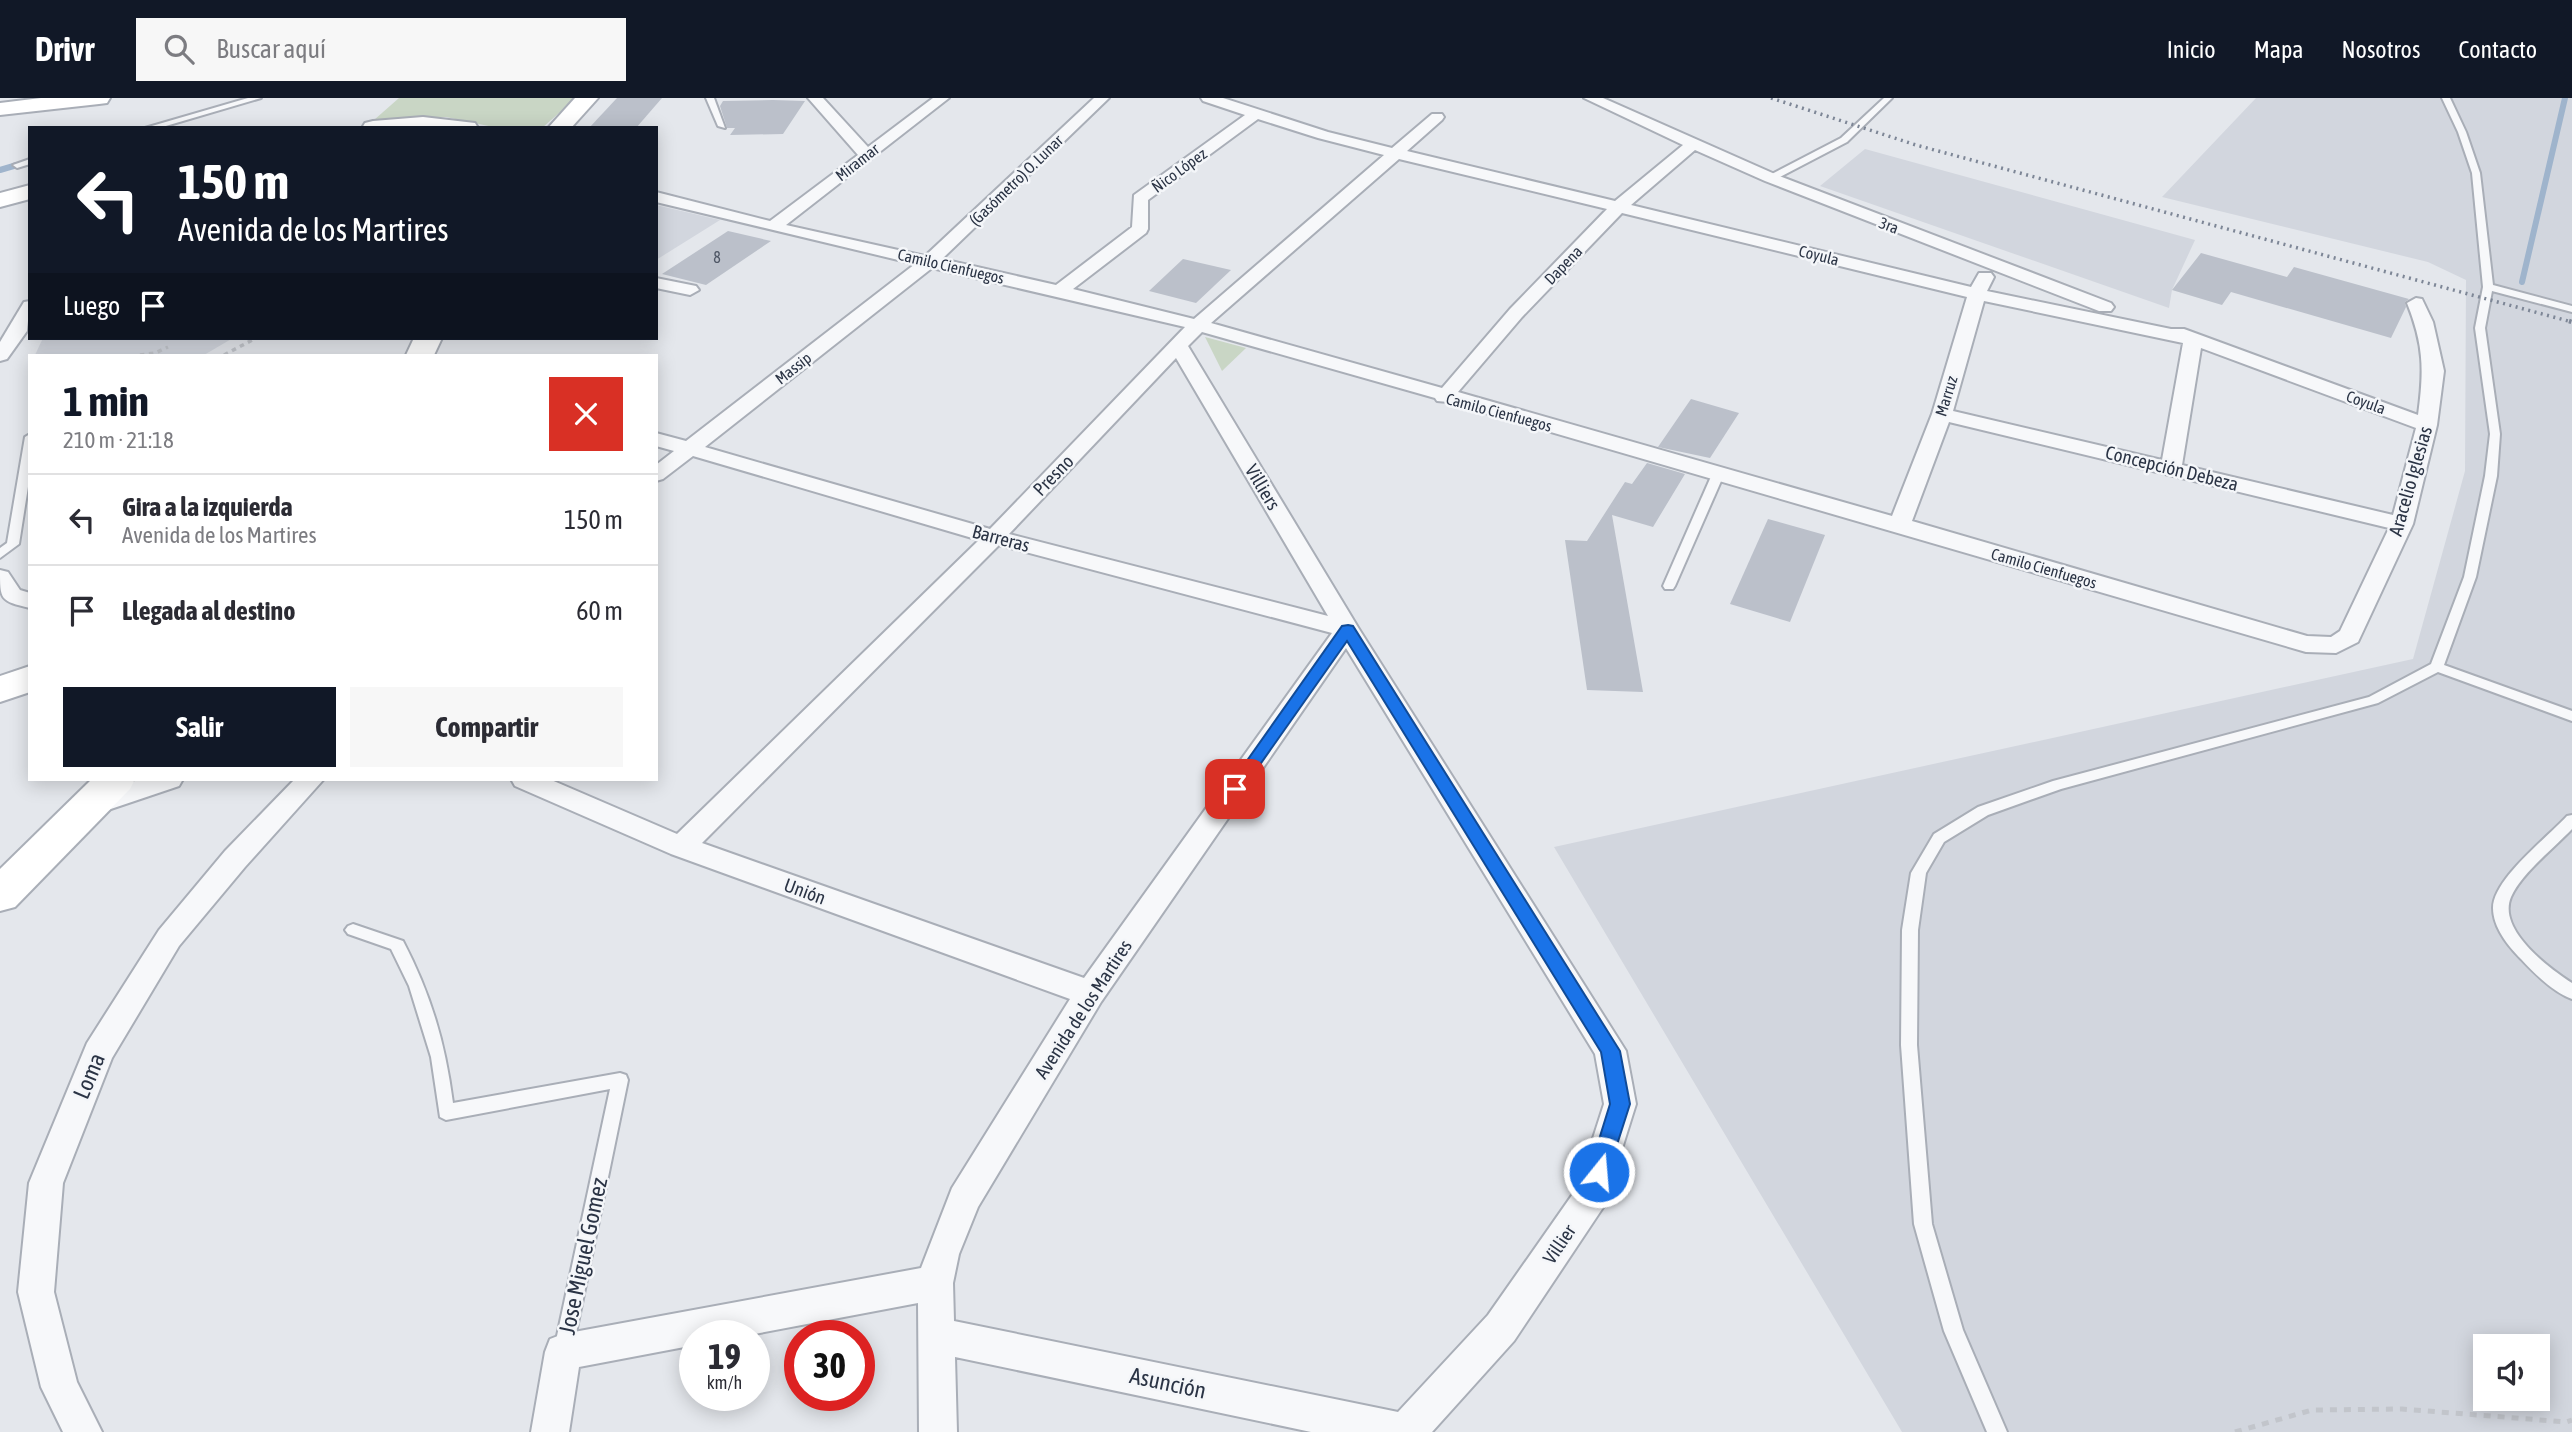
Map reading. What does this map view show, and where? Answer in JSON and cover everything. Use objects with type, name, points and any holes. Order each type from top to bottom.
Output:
[{"type":"main road","points":[[0,109],[99,98]]},
{"type":"main road","points":[[561,126],[587,98]]},
{"type":"main road","points":[[398,126],[445,126]]},
{"type":"main road","points":[[0,200],[28,193]]},
{"type":"main road","points":[[0,690],[28,679]]},
{"type":"main road","points":[[0,895],[114,781]]},
{"type":"street","points":[[815,98],[866,155]]},
{"type":"street","name":"Miramar","points":[[773,228],[942,98]]},
{"type":"street","name":"(Gasómetro) O. Lunar","points":[[930,261],[1102,98]]},
{"type":"street","name":"Coyula","points":[[1208,98],[1323,135],[1395,153],[1977,294],[2193,339],[2427,425]]},
{"type":"street","name":"3ra","points":[[1591,98],[1771,178],[1990,265],[2193,339]]},
{"type":"street","name":"Ñico López","points":[[1059,290],[1140,229],[1140,198],[1257,113]]},
{"type":"street","name":"Presno","points":[[681,847],[994,537],[1198,325],[1437,117]]},
{"type":"street","name":"Dapena","points":[[1444,397],[1516,313],[1620,206],[1693,144]]},
{"type":"street","name":"Camilo Cienfuegos","points":[[658,198],[773,228],[1059,290],[1198,325],[1444,397],[1718,472],[2306,644],[2336,645]]},
{"type":"street","name":"Massip","points":[[658,473],[930,261]]},
{"type":"street","name":"Marruz","points":[[1899,527],[1942,414],[1977,294],[1990,265]]},
{"type":"street","points":[[658,284],[690,290]]},
{"type":"street","name":"Aracelio Iglesias","points":[[2336,645],[2350,636],[2402,524],[2427,425],[2434,371],[2424,322],[2416,303]]},
{"type":"street","points":[[0,355],[18,331],[28,310]]},
{"type":"street","points":[[2171,468],[2193,339]]},
{"type":"street","name":"Villiers","points":[[1178,345],[1348,629]]},
{"type":"street","name":"Concepción Debeza","points":[[1942,414],[2402,524]]},
{"type":"street","name":"Barreras","points":[[658,440],[994,537],[1348,629]]},
{"type":"street","points":[[0,577],[12,595],[28,600]]},
{"type":"street","name":"Avenida de los Martires","points":[[938,1432],[935,1283],[942,1254],[964,1199],[1090,993],[1348,629]]},
{"type":"street","name":"Villier","points":[[1348,629],[1611,1051],[1620,1104],[1592,1195],[1501,1328],[1404,1432]]},
{"type":"street","points":[[88,807],[164,781]]},
{"type":"street","name":"Loma","points":[[83,1432],[60,1387],[36,1292],[46,1183],[98,1053],[169,938],[235,859],[309,781]]},
{"type":"street","name":"Unión","points":[[529,781],[681,847],[1090,993]]},
{"type":"street","points":[[563,1352],[935,1283]]},
{"type":"street","name":"Asunción","points":[[936,1335],[1404,1432]]},
{"type":"street","name":"Jose Miguel Gomez","points":[[550,1432],[563,1352]]},
{"type":"lane","points":[[156,126],[257,98]]},
{"type":"lane","points":[[710,98],[722,126]]},
{"type":"lane","points":[[1771,178],[1844,140],[1888,98]]},
{"type":"lane","points":[[1997,1432],[1954,1331],[1923,1224],[1909,1045],[1910,930],[1919,873],[1939,838],[1983,811],[2046,789],[2373,699],[2437,667],[2470,577],[2491,476],[2496,434],[2480,328],[2488,287],[2476,173],[2462,132],[2446,98]]},
{"type":"lane","points":[[17,165],[28,162]]},
{"type":"lane","points":[[2488,287],[2572,309]]},
{"type":"lane","points":[[0,554],[13,544],[28,450]]},
{"type":"lane","points":[[1669,586],[1718,472]]},
{"type":"lane","points":[[2437,667],[2572,716]]},
{"type":"lane","points":[[2572,820],[2503,894],[2501,920],[2520,951],[2572,992]]},
{"type":"lane","name":"Jose Miguel Gomez","points":[[354,930],[397,945],[416,986],[439,1057],[446,1112],[620,1080],[563,1352]]},
{"type":"path","points":[[226,354],[252,340]]},
{"type":"path","points":[[155,354],[168,347]]},
{"type":"path","points":[[2235,1432],[2312,1410],[2402,1409],[2566,1422],[2572,1420]]},
{"type":"shaded area","points":[[2256,98],[2572,98],[2572,1432],[1902,1432],[1554,847],[2413,659],[2465,471],[2466,280],[2428,262],[2162,197]]},
{"type":"shaded area","points":[[1865,149],[2195,240],[2172,290],[2169,308],[1820,186]]},
{"type":"shaded area","points":[[658,205],[720,220],[658,259]]},
{"type":"shaded area","points":[[42,340],[230,340],[206,354],[35,354]]},
{"type":"green space","points":[[399,98],[576,98],[544,126],[489,126],[446,117],[374,120]]},
{"type":"green space","points":[[1205,337],[1246,348],[1222,371]]},
{"type":"building","points":[[617,98],[662,98],[638,126],[591,126]]},
{"type":"building","points":[[723,101],[805,101],[783,134],[730,135],[735,128],[727,128],[720,106]]},
{"type":"building","points":[[728,231],[771,241],[706,285],[662,274]]},
{"type":"building","points":[[2201,253],[2287,277],[2294,267],[2409,299],[2405,302],[2406,307],[2391,338],[2231,292],[2222,305],[2172,290]]},
{"type":"building","points":[[1183,259],[1231,270],[1196,303],[1149,291]]},
{"type":"building","points":[[1691,399],[1739,413],[1710,458],[1658,447]]},
{"type":"building","points":[[1647,463],[1685,474],[1653,527],[1612,515],[1643,692],[1587,690],[1565,540],[1587,541],[1625,482],[1632,484]]},
{"type":"building","points":[[1768,519],[1825,535],[1790,622],[1730,604]]},
{"type":"waterway","points":[[2522,282],[2565,98]]},
{"type":"waterway","points":[[0,170],[17,165]]},
{"type":"railway","points":[[1771,98],[1916,145],[2572,322],[2569,321]]},
{"type":"route","points":[[1235,789],[1348,629],[1611,1051],[1620,1104],[1599,1172]]}]
